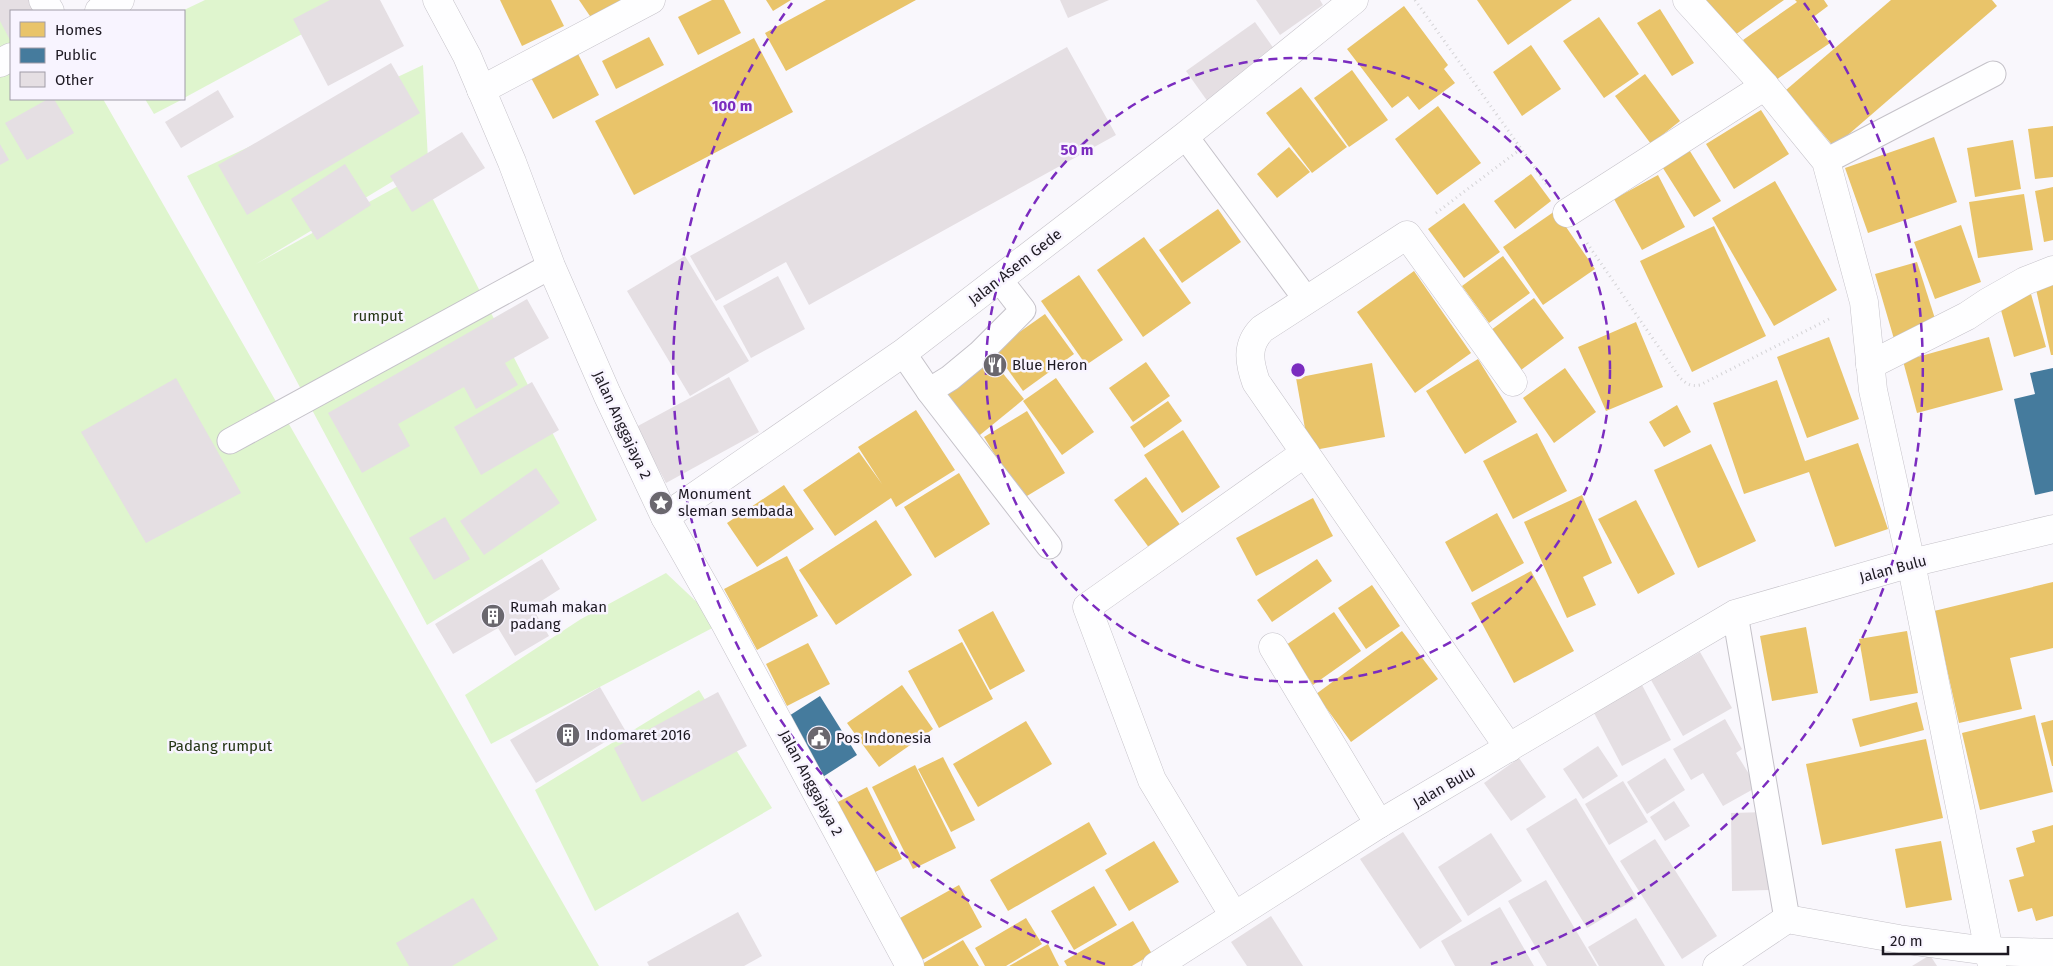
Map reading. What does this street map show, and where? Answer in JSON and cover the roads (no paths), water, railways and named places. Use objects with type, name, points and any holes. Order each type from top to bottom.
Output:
[{"type":"street","points":[[101,10],[120,0]]},
{"type":"street","name":"Jalan Anggajaya 2","points":[[438,0],[467,56],[512,162],[551,266],[607,394],[665,517],[724,621],[910,966]]},
{"type":"street","points":[[481,90],[651,0]]},
{"type":"street","name":"Jalan Asem Gede","points":[[665,517],[903,353],[1185,136],[1354,0]]},
{"type":"street","points":[[1687,0],[1765,86],[1826,161],[1864,302],[1873,390],[1911,563],[1990,958]]},
{"type":"street","points":[[1566,213],[1765,86]]},
{"type":"street","points":[[1509,748],[1256,382],[1249,356],[1252,342],[1262,329],[1407,235],[1513,382]]},
{"type":"street","points":[[1870,365],[1967,316],[2025,281],[2053,270]]},
{"type":"street","points":[[1234,916],[1152,780],[1087,607],[1305,453]]},
{"type":"street","name":"Jalan Bulu","points":[[1156,966],[1379,824],[1736,614],[1911,563],[2053,529]]},
{"type":"street","points":[[1272,647],[1379,824]]},
{"type":"street","points":[[1717,966],[1787,918],[1990,958],[2053,953]]},
{"type":"lane","points":[[1826,161],[1993,74]]},
{"type":"lane","points":[[1185,136],[1306,299]]},
{"type":"lane","points":[[230,441],[551,266]]},
{"type":"lane","points":[[929,391],[950,378],[979,354],[1023,310],[999,279]]},
{"type":"lane","points":[[903,353],[929,391],[1049,546]]},
{"type":"lane","points":[[1736,614],[1787,918]]},
{"type":"place","name":"Blue Heron","points":[[995,365]]},
{"type":"place","name":"Monument sleman sembada","points":[[661,503]]},
{"type":"place","name":"Rumah makan padang","points":[[493,616]]},
{"type":"place","name":"Indomaret 2016","points":[[568,735]]},
{"type":"place","name":"Pos Indonesia","points":[[819,738]]},
{"type":"park label","name":"rumput","points":[[378,316]]},
{"type":"park label","name":"Padang rumput","points":[[220,746]]}]
